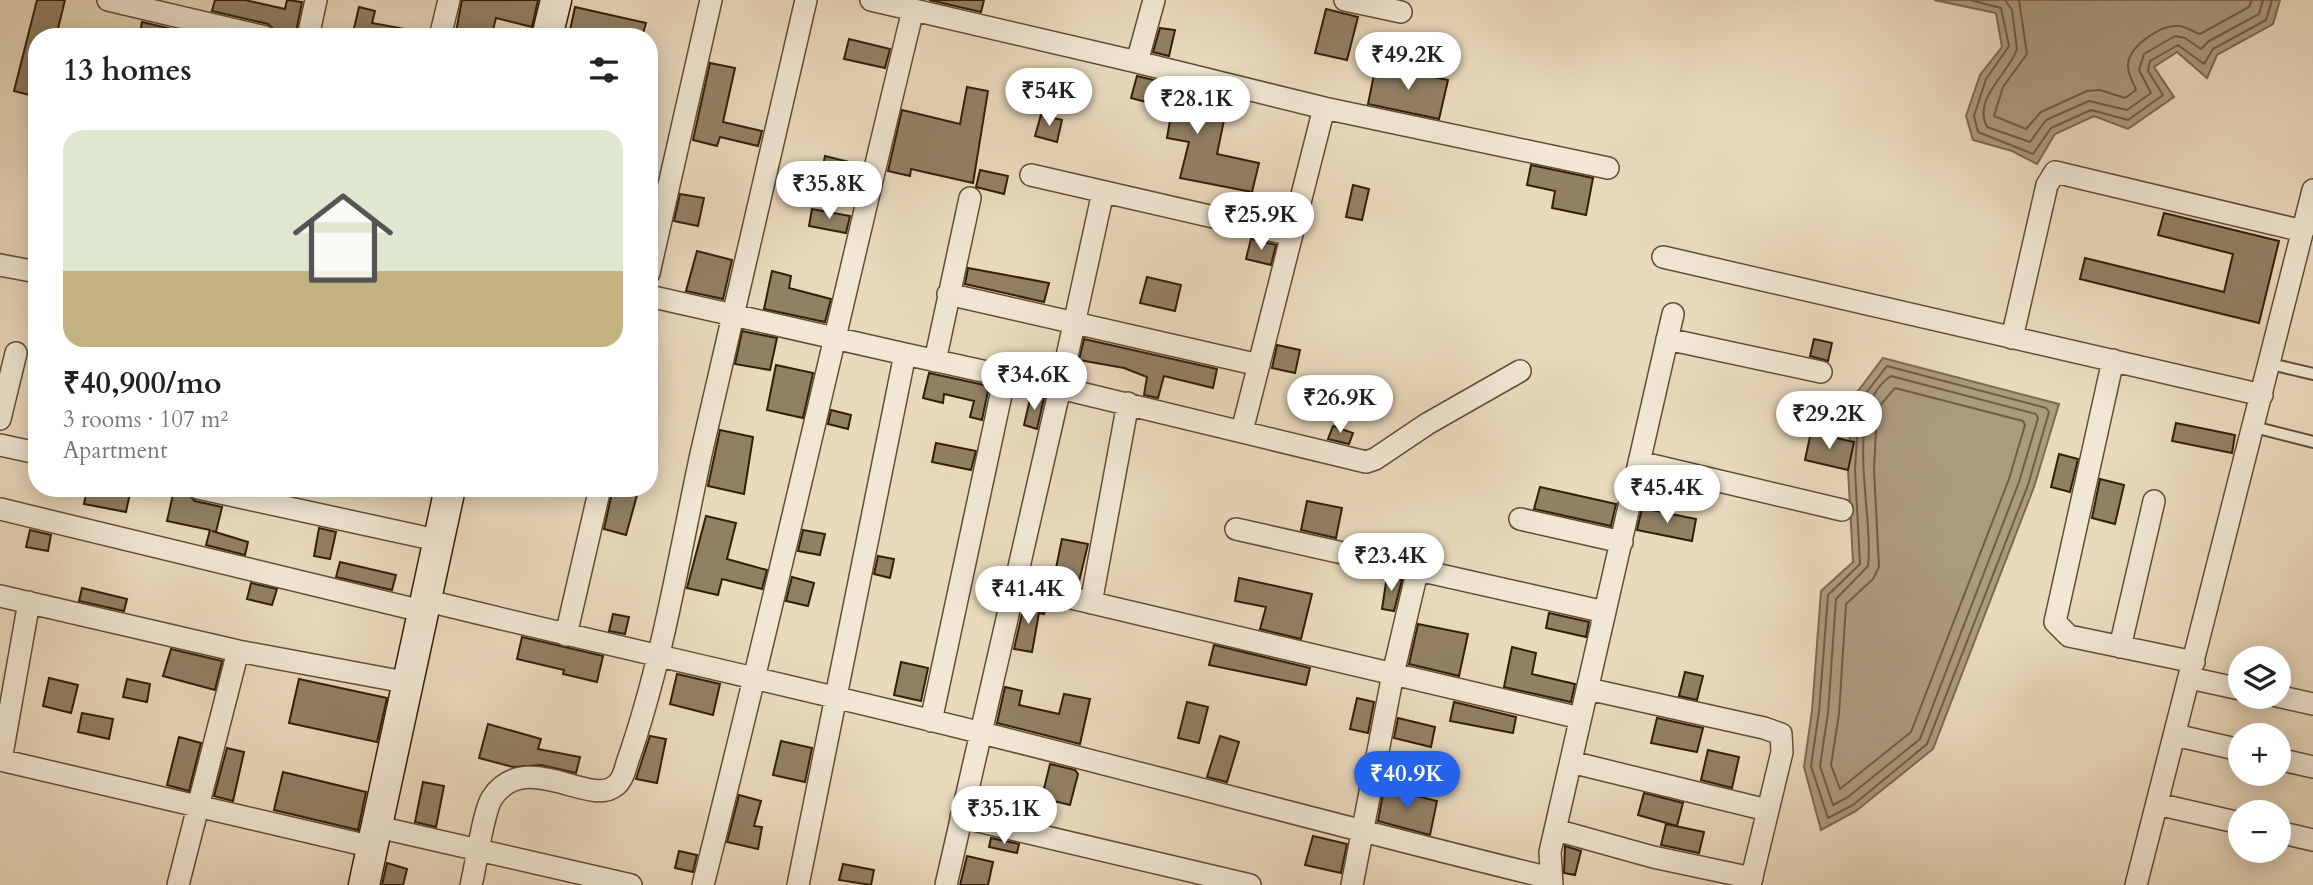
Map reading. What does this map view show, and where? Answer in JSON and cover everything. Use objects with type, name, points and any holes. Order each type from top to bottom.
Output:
[{"type":"street","points":[[108,0],[132,3],[230,28]]},
{"type":"street","points":[[309,28],[316,0]]},
{"type":"street","points":[[442,28],[449,0]]},
{"type":"street","points":[[549,28],[555,0]]},
{"type":"street","points":[[658,233],[711,0]]},
{"type":"street","points":[[471,885],[492,798],[505,786],[533,776],[595,791],[609,790],[618,785],[627,763],[657,657],[732,315],[806,0]]},
{"type":"street","points":[[871,0],[1324,108],[1608,168]]},
{"type":"street","points":[[1137,62],[1154,0]]},
{"type":"street","points":[[1345,0],[1401,12]]},
{"type":"street","points":[[703,885],[755,681],[833,337],[913,10]]},
{"type":"street","points":[[1242,430],[1324,108]]},
{"type":"street","points":[[2012,338],[2047,185],[2055,172],[2303,231]]},
{"type":"street","points":[[1031,175],[1292,235]]},
{"type":"street","points":[[2136,885],[2313,190]]},
{"type":"street","points":[[946,885],[1103,192]]},
{"type":"street","points":[[935,361],[970,198]]},
{"type":"street","points":[[1663,257],[2262,395]]},
{"type":"street","points":[[0,265],[28,270]]},
{"type":"street","points":[[948,294],[1259,365]]},
{"type":"street","points":[[658,298],[1128,403],[1366,462],[1520,371]]},
{"type":"street","points":[[0,509],[566,635],[931,721],[1551,881],[1549,863],[1580,718],[1673,314]]},
{"type":"street","points":[[1667,339],[1821,372]]},
{"type":"street","points":[[0,419],[16,353]]},
{"type":"street","points":[[798,885],[905,354]]},
{"type":"street","points":[[2113,360],[2055,622],[2069,636],[2120,647],[2228,684]]},
{"type":"street","points":[[931,721],[1005,376]]},
{"type":"street","points":[[1091,603],[1128,403]]},
{"type":"street","points":[[0,445],[28,451]]},
{"type":"street","points":[[1639,462],[1842,510]]},
{"type":"street","points":[[240,497],[441,541]]},
{"type":"street","points":[[364,885],[411,683],[448,497]]},
{"type":"street","points":[[566,635],[598,497]]},
{"type":"street","points":[[2120,647],[2154,501]]},
{"type":"street","points":[[1520,519],[1622,542]]},
{"type":"street","points":[[1236,529],[1417,572],[1605,612]]},
{"type":"street","points":[[1352,885],[1393,674],[1417,572]]},
{"type":"street","points":[[1016,585],[1580,718]]},
{"type":"street","points":[[0,596],[238,651],[411,683]]},
{"type":"street","points":[[29,602],[0,760],[196,805],[376,837],[480,848],[573,878],[631,885]]},
{"type":"street","points":[[178,885],[196,805],[238,651]]},
{"type":"street","points":[[1556,830],[1751,882],[1782,752],[1781,734],[1773,730],[1588,689]]},
{"type":"street","points":[[2291,699],[2313,704]]},
{"type":"street","points":[[2175,734],[2228,747]]},
{"type":"street","points":[[1571,762],[1767,810]]},
{"type":"street","points":[[2291,762],[2313,768]]},
{"type":"street","points":[[2157,804],[2228,820]]},
{"type":"street","points":[[961,817],[1250,885]]},
{"type":"street","points":[[2291,835],[2313,841]]},
{"type":"lane","points":[[2270,364],[2313,374]]},
{"type":"lane","points":[[2254,427],[2313,442]]},
{"type":"water","points":[[1934,0],[2280,0],[2273,24],[2217,55],[2207,78],[2177,52],[2154,67],[2174,97],[2128,129],[2094,116],[2055,134],[2037,164],[2012,151],[1973,140],[1966,116],[1980,75],[2002,47],[1996,13]]},
{"type":"water","points":[[1883,358],[2059,404],[2034,487],[1933,749],[1856,811],[1821,830],[1804,767],[1812,711],[1821,591],[1853,562],[1848,470],[1852,399]]},
{"type":"building","points":[[37,0],[65,0],[58,28],[30,28]]},
{"type":"building","points":[[215,0],[245,0],[285,9],[287,0],[302,2],[297,28],[272,28],[268,24],[212,11]]},
{"type":"building","points":[[462,0],[538,0],[532,27],[496,18],[493,28],[457,28]]},
{"type":"building","points":[[929,0],[984,0],[981,12]]},
{"type":"building","points":[[359,7],[375,11],[372,23],[400,28],[354,28]]},
{"type":"building","points":[[575,7],[646,23],[645,28],[570,28]]},
{"type":"building","points":[[1326,9],[1358,17],[1347,60],[1315,53]]},
{"type":"building","points":[[142,22],[168,28],[141,28]]},
{"type":"building","points":[[1160,28],[1175,30],[1169,56],[1153,52]]},
{"type":"building","points":[[28,36],[28,95],[14,91]]},
{"type":"building","points":[[849,39],[890,49],[885,68],[844,59]]},
{"type":"building","points":[[710,63],[735,68],[723,122],[762,131],[758,146],[720,137],[717,146],[693,140]]},
{"type":"building","points":[[1376,65],[1448,80],[1439,119],[1368,104]]},
{"type":"building","points":[[1137,76],[1203,92],[1198,114],[1224,120],[1217,154],[1259,163],[1252,192],[1180,178],[1189,142],[1167,138],[1172,109],[1131,98]]},
{"type":"building","points":[[967,87],[988,91],[973,183],[911,169],[910,176],[888,171],[902,110],[960,124]]},
{"type":"building","points":[[1041,115],[1062,120],[1057,142],[1035,136]]},
{"type":"building","points":[[825,156],[861,165],[856,183],[821,175]]},
{"type":"building","points":[[1531,165],[1593,178],[1586,215],[1552,208],[1555,191],[1527,185]]},
{"type":"building","points":[[980,170],[1008,176],[1004,194],[976,187]]},
{"type":"building","points":[[1353,185],[1369,189],[1362,220],[1346,217]]},
{"type":"building","points":[[680,194],[704,198],[698,226],[674,221]]},
{"type":"building","points":[[812,209],[850,216],[846,233],[809,226]]},
{"type":"building","points":[[2164,213],[2279,241],[2259,323],[2080,279],[2085,258],[2224,292],[2233,254],[2158,235]]},
{"type":"building","points":[[1251,239],[1276,245],[1271,265],[1246,259]]},
{"type":"building","points":[[697,251],[732,260],[723,299],[686,291]]},
{"type":"building","points":[[968,268],[1049,283],[1044,302],[965,284]]},
{"type":"building","points":[[772,271],[791,276],[789,288],[831,299],[825,322],[764,309]]},
{"type":"building","points":[[1147,277],[1181,285],[1175,311],[1140,303]]},
{"type":"building","points":[[742,331],[777,338],[770,370],[735,364]]},
{"type":"building","points":[[1084,339],[1217,369],[1213,388],[1164,376],[1158,398],[1144,395],[1147,377],[1124,368],[1079,360]]},
{"type":"building","points":[[1814,339],[1832,343],[1828,361],[1810,356]]},
{"type":"building","points":[[1277,345],[1300,350],[1295,373],[1272,368]]},
{"type":"building","points":[[776,365],[813,373],[803,418],[767,410]]},
{"type":"building","points":[[929,373],[989,386],[982,420],[970,417],[974,401],[944,394],[943,403],[923,398]]},
{"type":"building","points":[[1031,395],[1044,398],[1037,429],[1024,425]]},
{"type":"building","points":[[831,410],[851,415],[848,429],[828,424]]},
{"type":"building","points":[[2176,423],[2235,435],[2232,453],[2172,441]]},
{"type":"building","points":[[1333,426],[1353,433],[1349,444],[1328,439]]},
{"type":"building","points":[[720,430],[753,437],[744,494],[708,486]]},
{"type":"building","points":[[1811,432],[1854,442],[1848,470],[1805,460]]},
{"type":"building","points":[[936,443],[976,451],[971,470],[932,462]]},
{"type":"building","points":[[2059,454],[2078,459],[2070,492],[2051,487]]},
{"type":"building","points":[[2100,479],[2124,485],[2115,524],[2092,518]]},
{"type":"building","points":[[1540,487],[1616,504],[1611,526],[1534,509]]},
{"type":"building","points":[[85,497],[129,497],[126,512],[84,504]]},
{"type":"building","points":[[172,497],[191,497],[195,501],[222,507],[216,532],[212,531],[248,542],[245,555],[206,545],[210,530],[167,521]]},
{"type":"building","points":[[611,497],[637,497],[626,535],[604,529]]},
{"type":"building","points":[[1307,501],[1342,508],[1336,538],[1301,530]]},
{"type":"building","points":[[1642,508],[1696,519],[1692,541],[1637,530]]},
{"type":"building","points":[[706,516],[736,523],[727,559],[767,570],[762,589],[722,579],[718,595],[687,588]]},
{"type":"building","points":[[319,528],[336,532],[330,559],[314,556]]},
{"type":"building","points":[[30,530],[51,535],[48,551],[26,547]]},
{"type":"building","points":[[803,530],[825,534],[820,555],[798,551]]},
{"type":"building","points":[[1062,539],[1088,544],[1078,586],[1049,579],[1052,567],[1056,568]]},
{"type":"building","points":[[878,556],[894,559],[890,578],[874,574]]},
{"type":"building","points":[[340,562],[396,575],[392,590],[336,577]]},
{"type":"building","points":[[1387,576],[1402,580],[1394,611],[1382,609]]},
{"type":"building","points":[[792,577],[814,583],[808,606],[786,601]]},
{"type":"building","points":[[1239,578],[1312,594],[1301,639],[1260,629],[1266,607],[1235,601]]},
{"type":"building","points":[[251,583],[277,589],[272,605],[247,599]]},
{"type":"building","points":[[82,588],[127,599],[124,611],[79,601]]},
{"type":"building","points":[[1025,601],[1046,606],[1044,614],[1039,613],[1032,652],[1014,649]]},
{"type":"building","points":[[1549,613],[1589,622],[1586,637],[1546,628]]},
{"type":"building","points":[[613,614],[629,617],[625,634],[609,631]]},
{"type":"building","points":[[1418,624],[1468,634],[1459,676],[1409,664]]},
{"type":"building","points":[[522,637],[603,656],[597,682],[563,674],[564,670],[517,659]]},
{"type":"building","points":[[1214,645],[1310,668],[1306,685],[1209,665]]},
{"type":"building","points":[[1512,647],[1536,653],[1532,674],[1575,684],[1571,702],[1504,687]]},
{"type":"building","points":[[171,649],[222,661],[215,690],[163,676]]},
{"type":"building","points":[[901,662],[928,668],[921,701],[894,695]]},
{"type":"building","points":[[1685,672],[1703,676],[1697,700],[1679,696]]},
{"type":"building","points":[[677,674],[720,684],[713,715],[670,704]]},
{"type":"building","points":[[49,678],[78,685],[71,713],[43,706]]},
{"type":"building","points":[[127,679],[150,684],[147,702],[123,697]]},
{"type":"building","points":[[299,679],[387,698],[377,742],[289,723]]},
{"type":"building","points":[[1005,687],[1022,691],[1019,705],[1059,714],[1064,694],[1090,699],[1080,744],[997,723]]},
{"type":"building","points":[[1357,698],[1374,702],[1368,733],[1350,729]]},
{"type":"building","points":[[1187,702],[1208,707],[1199,743],[1178,738]]},
{"type":"building","points":[[1454,702],[1516,717],[1513,733],[1450,721]]},
{"type":"building","points":[[82,713],[113,719],[109,739],[78,732]]},
{"type":"building","points":[[1398,718],[1435,727],[1431,747],[1394,738]]},
{"type":"building","points":[[1657,718],[1703,728],[1697,752],[1651,743]]},
{"type":"building","points":[[488,724],[541,739],[538,749],[580,757],[576,773],[541,765],[513,767],[479,758]]},
{"type":"building","points":[[650,736],[666,739],[657,783],[636,779]]},
{"type":"building","points":[[1220,736],[1239,742],[1227,782],[1207,777]]},
{"type":"building","points":[[179,737],[201,743],[189,791],[167,785]]},
{"type":"building","points":[[781,741],[812,748],[805,782],[773,775]]},
{"type":"building","points":[[227,748],[244,752],[233,801],[214,796]]},
{"type":"building","points":[[1708,750],[1739,757],[1732,788],[1701,780]]},
{"type":"building","points":[[1050,764],[1075,770],[1078,774],[1070,805],[1054,801],[1049,824],[997,812],[1002,788],[1042,797]]},
{"type":"building","points":[[283,772],[366,792],[358,830],[274,810]]},
{"type":"building","points":[[423,782],[444,786],[436,827],[415,822]]},
{"type":"building","points":[[1384,788],[1437,801],[1430,835],[1378,821]]},
{"type":"building","points":[[1644,793],[1683,803],[1677,826],[1638,815]]},
{"type":"building","points":[[739,795],[761,801],[754,826],[762,827],[758,849],[727,842]]},
{"type":"building","points":[[1666,824],[1704,832],[1699,853],[1661,845]]},
{"type":"building","points":[[1313,836],[1347,844],[1341,873],[1305,865]]},
{"type":"building","points":[[991,838],[1019,844],[1017,853],[989,847]]},
{"type":"building","points":[[1565,846],[1581,851],[1575,875],[1564,873]]},
{"type":"building","points":[[679,851],[697,855],[693,872],[675,868]]},
{"type":"building","points":[[967,856],[993,862],[988,885],[960,885]]},
{"type":"building","points":[[387,863],[407,869],[403,885],[382,885]]},
{"type":"building","points":[[843,864],[874,870],[871,885],[839,880]]}]
